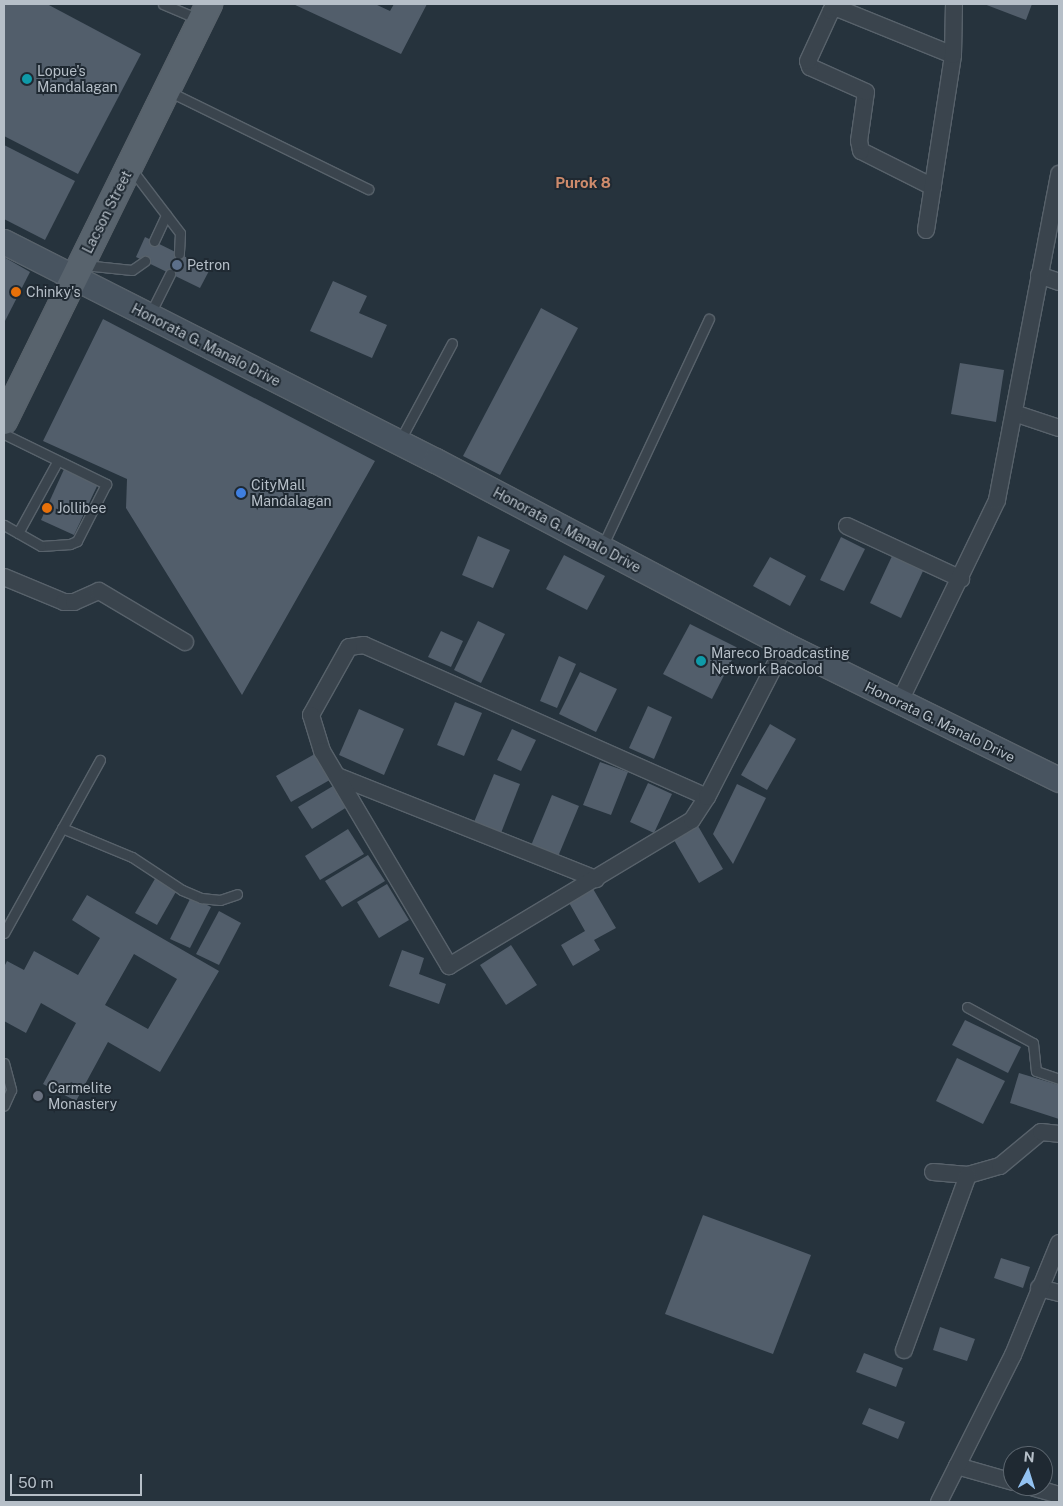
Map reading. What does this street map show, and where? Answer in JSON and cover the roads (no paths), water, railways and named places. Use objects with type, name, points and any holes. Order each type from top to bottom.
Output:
[{"type":"main road","name":"Lacson Street","points":[[4,420],[206,12]]},
{"type":"street","points":[[926,230],[953,55],[954,4]]},
{"type":"street","points":[[933,187],[861,151],[859,141],[866,92],[810,67],[808,61],[831,11],[837,8],[953,55]]},
{"type":"street","points":[[900,701],[993,514],[1059,174]]},
{"type":"street","name":"Honorata G. Manalo Drive","points":[[4,242],[78,272],[148,316],[398,442],[785,645],[1059,780]]},
{"type":"street","points":[[1040,275],[1059,282]]},
{"type":"street","points":[[1014,413],[1059,428]]},
{"type":"street","points":[[847,526],[961,579]]},
{"type":"street","points":[[4,577],[70,603],[99,591],[185,642]]},
{"type":"street","points":[[707,796],[360,644],[349,647],[311,715],[315,738],[450,966],[692,820],[707,796],[785,645]]},
{"type":"street","points":[[337,776],[596,879]]},
{"type":"street","points":[[933,1172],[968,1174],[1000,1166],[1041,1132],[1059,1134]]},
{"type":"street","points":[[904,1350],[968,1174]]},
{"type":"street","points":[[938,1502],[1005,1372],[1059,1243]]},
{"type":"street","points":[[1039,1288],[1059,1293]]},
{"type":"street","points":[[957,1466],[1003,1479]]},
{"type":"lane","points":[[164,4],[206,12]]},
{"type":"lane","points":[[168,91],[368,189]]},
{"type":"lane","points":[[130,168],[180,233],[180,254]]},
{"type":"lane","points":[[154,241],[166,215]]},
{"type":"lane","points":[[78,272],[132,270],[145,261]]},
{"type":"lane","points":[[148,316],[170,274]]},
{"type":"lane","points":[[602,548],[709,319]]},
{"type":"lane","points":[[398,442],[452,343]]},
{"type":"lane","points":[[4,434],[57,462],[106,484],[77,541],[52,547],[4,526]]},
{"type":"lane","points":[[18,533],[57,462]]},
{"type":"lane","points":[[4,933],[100,760]]},
{"type":"lane","points":[[62,828],[132,857],[182,890],[202,898],[220,900],[237,894]]},
{"type":"lane","points":[[967,1007],[1033,1043],[1036,1071],[1059,1079]]},
{"type":"lane","points":[[4,1063],[11,1090],[4,1106]]},
{"type":"place","name":"Lopue's Mandalagan","points":[[27,79]]},
{"type":"place","name":"Petron","points":[[177,265]]},
{"type":"place","name":"Chinky's","points":[[16,292]]},
{"type":"place","name":"CityMall Mandalagan","points":[[241,493]]},
{"type":"place","name":"Jollibee","points":[[47,508]]},
{"type":"place","name":"Mareco Broadcasting Network Bacolod","points":[[701,661]]},
{"type":"place","name":"Carmelite Monastery","points":[[38,1096]]},
{"type":"district","name":"Purok 8","points":[[583,183]]}]
